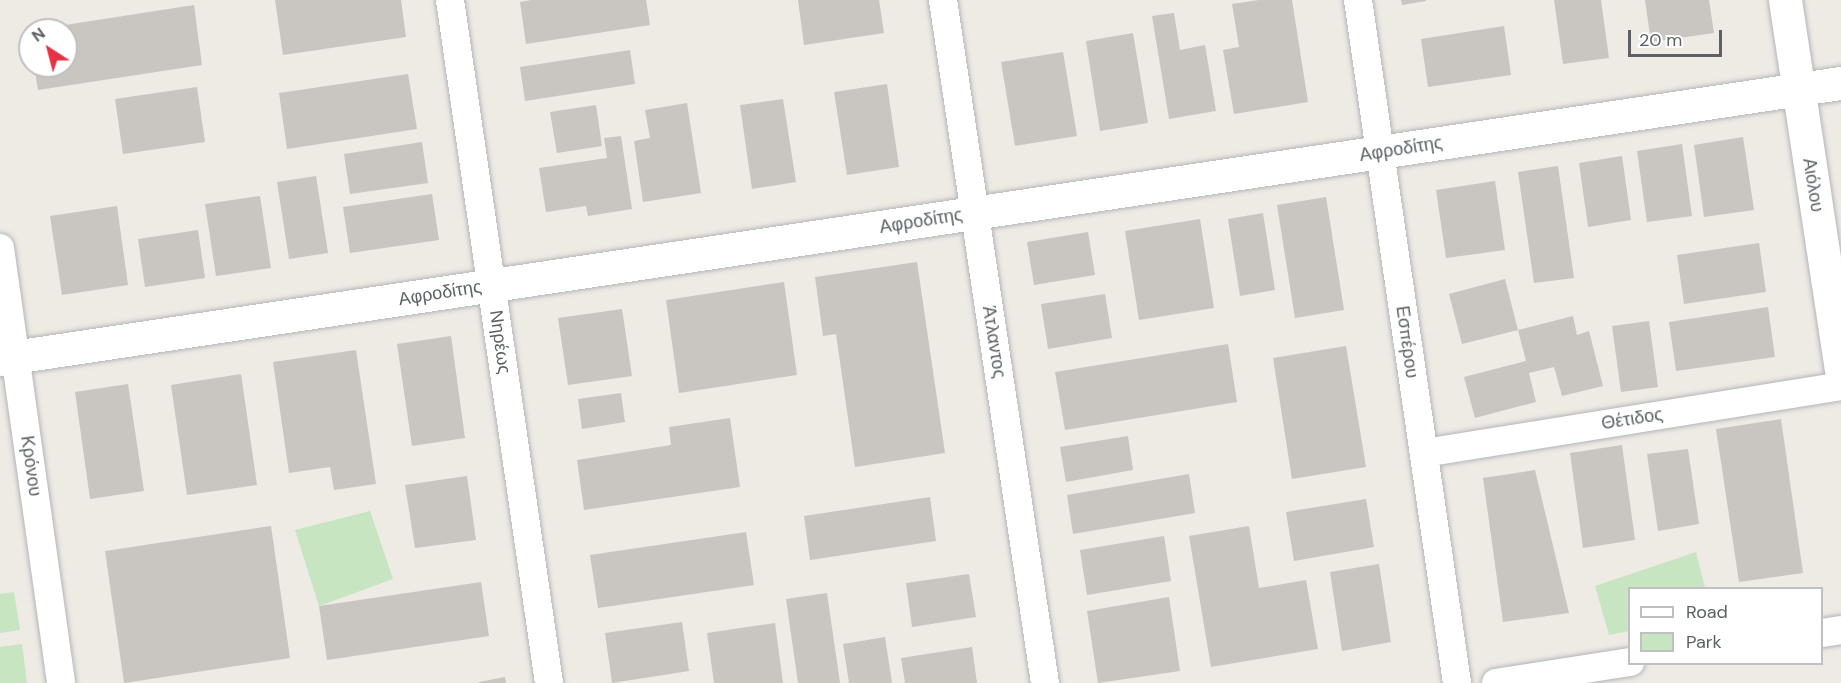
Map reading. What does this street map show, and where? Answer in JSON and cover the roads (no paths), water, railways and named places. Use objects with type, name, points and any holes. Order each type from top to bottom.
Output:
[{"type":"street","name":"Νηρέως","points":[[450,0],[549,683]]},
{"type":"street","name":"Άτλαντος","points":[[943,0],[1045,683]]},
{"type":"street","name":"Εσπέρου","points":[[1358,0],[1457,683]]},
{"type":"street","name":"Αιόλου","points":[[1785,0],[1841,369]]},
{"type":"street","name":"Αφροδίτης","points":[[8,358],[1841,83]]},
{"type":"street","name":"Κρόνου","points":[[0,248],[8,358],[61,683]]},
{"type":"street","name":"Θέτιδος","points":[[1424,453],[1841,386]]},
{"type":"street","points":[[1823,633],[1841,630]]},
{"type":"street","points":[[1496,683],[1628,662]]}]
